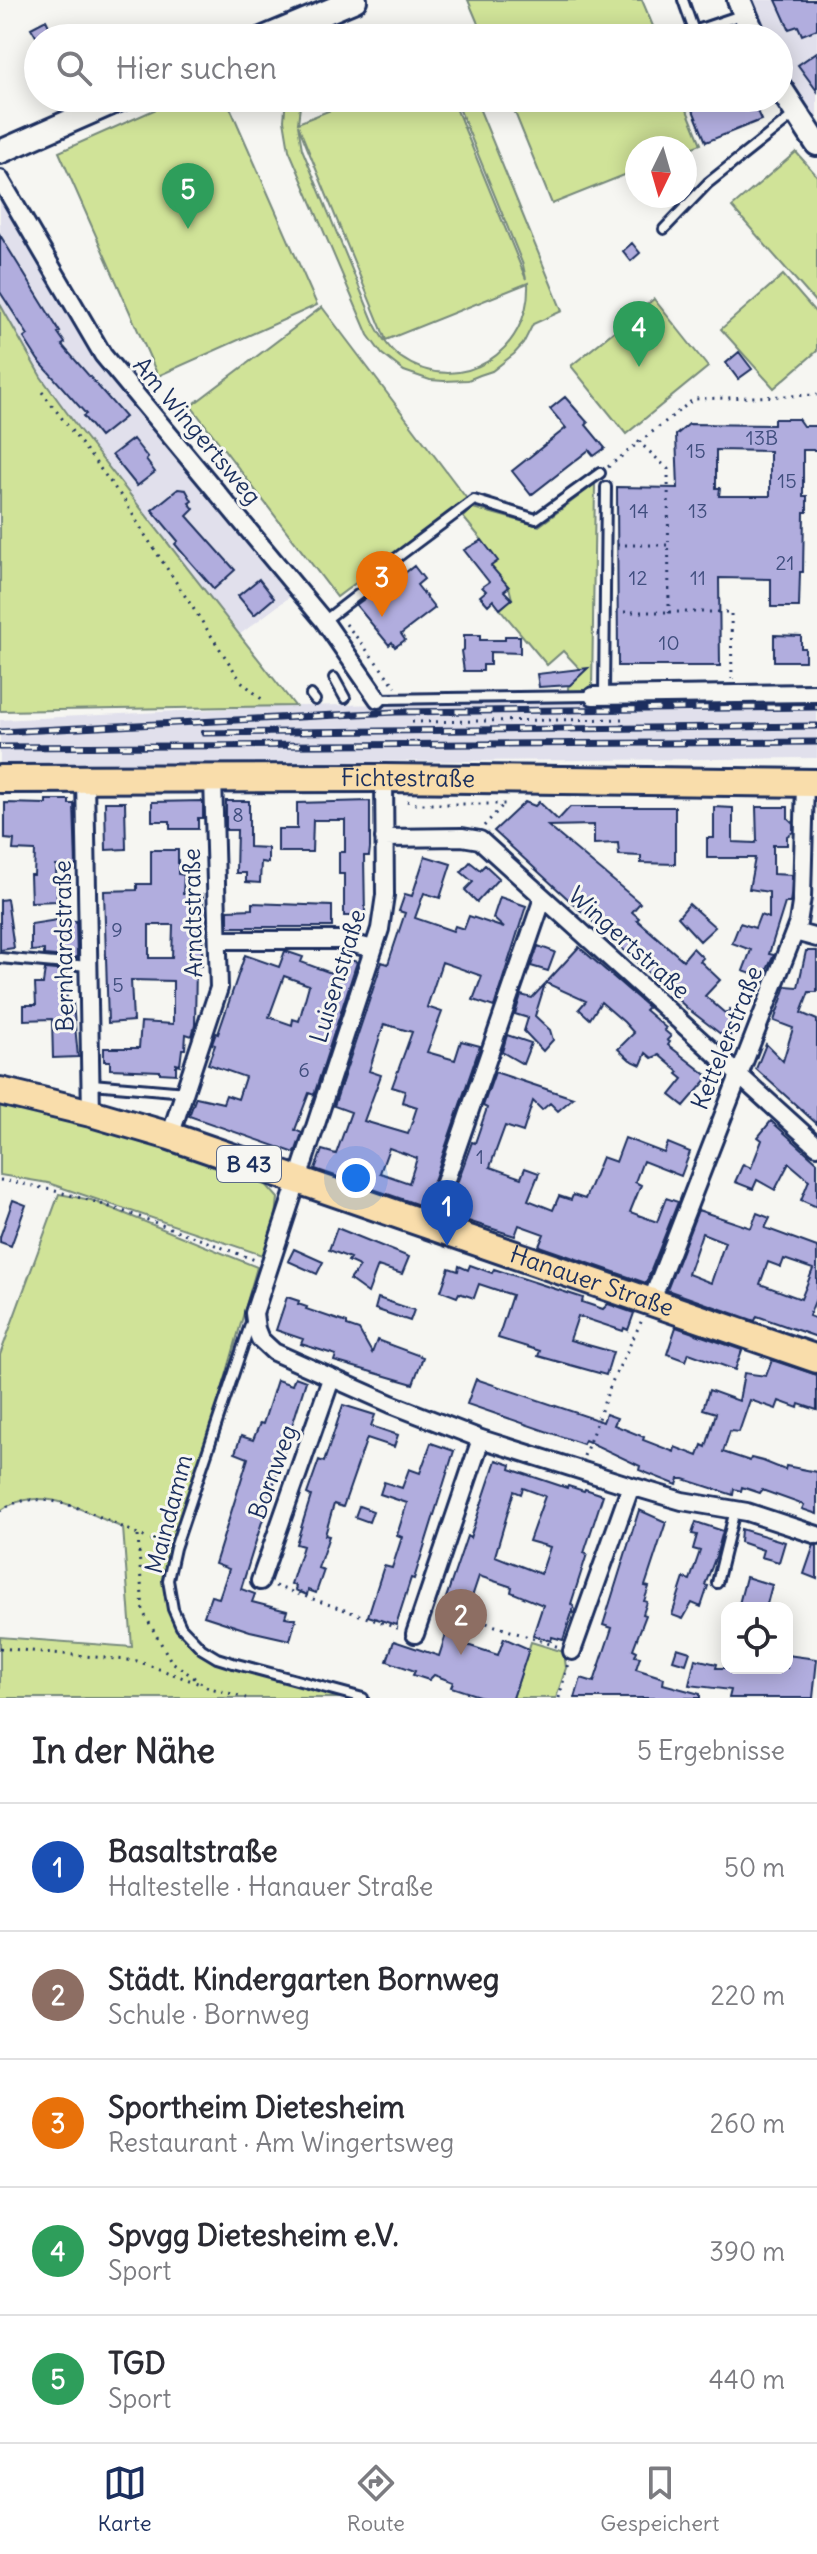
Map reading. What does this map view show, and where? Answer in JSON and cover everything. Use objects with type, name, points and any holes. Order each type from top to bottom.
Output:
[{"type":"main road","name":"Fichtestraße","points":[[0,779],[384,778],[811,783]]},
{"type":"main road","name":"Hanauer Straße","points":[[0,1091],[170,1136],[817,1359]]},
{"type":"street","points":[[298,24],[355,0]]},
{"type":"street","points":[[793,110],[817,144]]},
{"type":"street","points":[[0,152],[91,112]]},
{"type":"street","name":"Am Wingertsweg","points":[[0,179],[103,355],[324,621],[378,699]]},
{"type":"street","points":[[598,696],[817,693]]},
{"type":"street","name":"Arndtstraße","points":[[170,1136],[219,988],[213,778]]},
{"type":"street","name":"Luisenstraße","points":[[298,1181],[384,908],[384,778]]},
{"type":"street","name":"Bernhardstraße","points":[[85,779],[91,1113]]},
{"type":"street","name":"Kettelerstraße","points":[[651,1302],[795,932],[802,897],[811,783]]},
{"type":"street","points":[[384,838],[473,837]]},
{"type":"street","name":"Wingertstraße","points":[[473,837],[487,845],[817,1146]]},
{"type":"street","points":[[430,1226],[543,898]]},
{"type":"street","points":[[795,932],[817,938]]},
{"type":"street","points":[[218,940],[339,940],[373,949]]},
{"type":"street","points":[[298,1181],[254,1313],[256,1329],[274,1352],[331,1379],[481,1439],[682,1501],[735,1509],[817,1535]]},
{"type":"street","name":"Bornweg","points":[[260,1581],[331,1379]]},
{"type":"street","points":[[415,1634],[481,1439]]},
{"type":"street","points":[[572,1651],[631,1486]]},
{"type":"lane","points":[[683,0],[692,24]]},
{"type":"lane","points":[[708,24],[742,7]]},
{"type":"lane","points":[[664,229],[708,183],[795,113]]},
{"type":"lane","points":[[324,621],[368,587],[371,577],[474,500],[536,519],[600,473]]},
{"type":"lane","points":[[378,699],[598,696],[604,612],[606,487]]},
{"type":"lane","points":[[334,678],[345,698]]},
{"type":"lane","points":[[0,958],[89,966]]},
{"type":"lane","points":[[92,1084],[186,1092]]},
{"type":"lane","name":"Maindamm","points":[[254,1313],[175,1548],[168,1580],[173,1609],[181,1627],[202,1649],[217,1658],[363,1698]]},
{"type":"lane","points":[[717,1583],[735,1509]]},
{"type":"path","points":[[42,392],[124,500],[228,663],[241,681],[265,702]]},
{"type":"path","points":[[600,473],[694,399],[817,395]]},
{"type":"path","points":[[638,441],[668,469],[669,612]]},
{"type":"path","points":[[605,545],[668,545]]},
{"type":"path","points":[[604,612],[731,612],[732,694]]},
{"type":"path","points":[[344,621],[400,693]]},
{"type":"path","points":[[622,712],[623,725]]},
{"type":"path","points":[[412,722],[623,719]]},
{"type":"path","points":[[407,801],[416,804],[505,804],[473,837]]},
{"type":"path","points":[[0,1180],[44,1186],[91,1200],[269,1265]]},
{"type":"path","points":[[579,1470],[611,1384],[651,1302]]},
{"type":"path","points":[[0,1511],[19,1500],[47,1499],[175,1548]]},
{"type":"path","points":[[260,1581],[415,1634]]},
{"type":"path","points":[[425,1603],[572,1651],[559,1698]]},
{"type":"path","points":[[0,1648],[137,1661],[207,1687]]},
{"type":"shaded area","points":[[752,0],[817,0],[817,121],[793,82],[793,24],[763,24]]},
{"type":"shaded area","points":[[0,195],[95,359],[291,596],[239,635],[41,377],[0,304]]},
{"type":"shaded area","points":[[817,700],[817,758],[0,765],[0,720],[261,707],[465,702]]},
{"type":"green space","points":[[468,0],[642,0],[652,24],[478,24]]},
{"type":"green space","points":[[149,112],[232,112],[317,305],[158,376],[59,152]]},
{"type":"green space","points":[[285,112],[299,112],[298,123],[326,112],[458,112],[526,279],[461,112],[481,112],[562,311],[533,324],[523,344],[492,371],[468,380],[444,381],[430,380],[404,371],[382,354],[368,335],[289,150]],"holes":[[[298,125],[386,340],[528,283],[526,308],[518,330],[504,348],[487,362],[467,370],[445,373],[423,369],[400,357],[388,346],[374,323],[302,149]]]},
{"type":"green space","points":[[515,112],[688,112],[701,144],[697,146],[697,136],[625,136],[625,175],[552,204]]},
{"type":"green space","points":[[796,152],[817,176],[817,304],[732,207]]},
{"type":"green space","points":[[783,275],[817,314],[817,351],[774,388],[721,329]]},
{"type":"green space","points":[[654,299],[708,367],[626,434],[571,366]]},
{"type":"green space","points":[[0,304],[41,377],[78,428],[295,706],[0,711]]},
{"type":"green space","points":[[322,307],[467,499],[337,597],[191,406]]},
{"type":"green space","points":[[595,484],[592,690],[568,692],[568,687],[583,672],[563,651],[547,665],[500,609],[512,599],[509,587],[490,567],[482,540],[463,517],[473,508],[539,526]]},
{"type":"green space","points":[[0,1103],[99,1125],[263,1181],[278,1198],[265,1256],[48,1183],[0,1175]]},
{"type":"green space","points":[[59,1194],[91,1200],[257,1267],[168,1580],[181,1627],[217,1658],[363,1698],[0,1698],[0,1637],[132,1647],[123,1528],[78,1508],[46,1499],[30,1499],[0,1511],[0,1355]]},
{"type":"green space","points":[[531,1642],[564,1652],[566,1668],[556,1698],[513,1698]]},
{"type":"building","points":[[776,0],[817,0],[817,29],[802,35],[798,26],[793,28],[793,24],[787,24]]},
{"type":"building","points":[[817,52],[817,91],[798,65]]},
{"type":"building","points":[[694,112],[757,112],[761,120],[706,142]]},
{"type":"building","points":[[0,235],[60,332],[65,343],[62,345],[125,417],[100,437],[83,416],[86,414],[38,360],[24,338],[28,335],[0,292]]},
{"type":"building","points":[[632,243],[640,253],[631,261],[623,251]]},
{"type":"building","points":[[739,352],[752,369],[738,379],[726,363]]},
{"type":"building","points":[[565,397],[605,448],[594,456],[589,450],[531,495],[512,471],[566,428],[550,409]]},
{"type":"building","points":[[774,419],[798,419],[803,426],[817,426],[817,450],[803,450],[803,496],[807,496],[807,512],[804,512],[799,607],[771,607],[771,579],[719,578],[720,666],[618,666],[617,487],[678,488],[676,435],[689,424],[774,425]],"holes":[[[716,450],[770,451],[770,496],[719,496],[720,488],[716,488]]]},
{"type":"building","points":[[133,439],[155,472],[137,486],[112,455]]},
{"type":"building","points":[[178,489],[186,490],[192,501],[189,503],[194,509],[187,516],[235,570],[214,589],[175,544],[178,541],[152,510]]},
{"type":"building","points":[[482,540],[498,561],[491,566],[509,587],[504,591],[512,599],[500,609],[493,600],[488,605],[480,596],[486,591],[482,587],[489,582],[464,550]]},
{"type":"building","points":[[414,566],[424,579],[417,585],[435,608],[401,634],[405,640],[395,647],[392,642],[389,645],[356,605],[371,594],[374,597]]},
{"type":"building","points":[[259,579],[274,598],[254,615],[238,596]]},
{"type":"building","points":[[464,635],[480,635],[480,640],[505,640],[505,636],[520,636],[520,653],[490,652],[490,665],[483,665],[483,671],[464,671],[461,651],[464,649]]},
{"type":"building","points":[[774,635],[801,636],[805,661],[774,661]]},
{"type":"building","points":[[588,668],[570,685],[539,687],[537,674]]},
{"type":"building","points":[[46,800],[69,800],[69,804],[74,804],[76,866],[56,866],[57,901],[31,902],[30,875],[34,875],[35,851],[13,850],[14,840],[5,839],[5,803],[46,804]]},
{"type":"building","points":[[203,801],[203,818],[198,818],[198,829],[170,829],[170,821],[152,821],[152,802]]},
{"type":"building","points":[[226,801],[249,801],[249,847],[268,848],[268,863],[261,862],[260,883],[246,882],[246,873],[236,873],[237,830],[226,830]]},
{"type":"building","points":[[370,801],[370,848],[369,856],[364,856],[365,916],[344,916],[344,874],[339,874],[339,852],[345,852],[345,820],[313,820],[312,852],[278,852],[278,829],[297,829],[297,803]]},
{"type":"building","points":[[105,802],[125,802],[126,849],[106,850]]},
{"type":"building","points":[[525,802],[535,806],[539,802],[558,820],[570,807],[675,807],[675,864],[641,863],[641,856],[619,855],[618,843],[594,844],[594,825],[548,826],[640,903],[632,912],[639,918],[637,920],[683,960],[693,948],[703,958],[700,961],[720,980],[705,996],[726,1014],[730,1009],[743,1021],[727,1039],[687,1008],[494,831]]},
{"type":"building","points":[[714,807],[733,808],[733,842],[757,841],[756,807],[788,807],[788,818],[793,823],[787,845],[773,845],[773,874],[792,875],[791,896],[790,903],[785,903],[769,954],[774,955],[763,978],[743,971],[751,950],[732,943],[740,923],[755,928],[760,915],[769,918],[769,892],[749,889],[755,858],[707,858],[707,838],[714,838]]},
{"type":"building","points":[[151,850],[178,850],[178,874],[184,875],[183,894],[203,894],[202,966],[196,966],[195,1025],[192,1036],[186,1034],[185,1049],[182,1049],[180,1065],[176,1064],[176,1074],[110,1069],[110,1061],[104,1061],[104,1048],[139,1048],[141,1022],[173,1024],[173,981],[131,980],[133,1021],[108,1023],[104,891],[137,890],[137,884],[151,884]],"holes":[[[149,925],[173,925],[172,958],[149,958]]]},
{"type":"building","points":[[425,856],[451,864],[440,898],[424,893],[415,918],[453,931],[455,926],[464,929],[469,916],[504,928],[493,918],[500,897],[526,906],[494,1007],[473,1000],[482,976],[442,962],[427,1007],[442,1012],[427,1052],[455,1060],[461,1041],[480,1046],[425,1207],[315,1169],[322,1150],[336,1154],[351,1112],[334,1106],[382,962],[388,964],[405,913],[399,911],[405,894],[412,896]],"holes":[[[384,1024],[412,1032],[392,1087],[405,1091],[402,1102],[417,1107],[408,1134],[364,1121],[381,1075],[369,1071]],[[389,1148],[417,1158],[409,1183],[380,1173]]]},
{"type":"building","points":[[470,862],[480,870],[485,865],[499,878],[477,902],[465,890],[473,882],[461,872]]},
{"type":"building","points":[[7,899],[14,948],[0,950],[0,900]]},
{"type":"building","points":[[252,903],[332,906],[332,927],[228,927],[228,910],[252,909]]},
{"type":"building","points":[[689,904],[715,927],[700,941],[678,917]]},
{"type":"building","points":[[76,921],[77,958],[44,955],[44,950],[31,951],[31,924]]},
{"type":"building","points":[[538,946],[555,952],[548,971],[531,966]]},
{"type":"building","points":[[579,947],[648,1007],[645,1010],[671,1036],[667,1040],[670,1042],[668,1045],[709,1077],[684,1106],[670,1095],[683,1079],[677,1074],[679,1072],[659,1055],[652,1058],[646,1053],[641,1065],[618,1049],[634,1033],[624,1022],[601,1002],[590,1019],[579,1009],[586,1001],[546,983]]},
{"type":"building","points":[[285,951],[303,957],[301,962],[331,973],[337,956],[357,962],[314,1095],[309,1093],[295,1130],[302,1133],[295,1153],[189,1116],[196,1097],[223,1103],[226,1095],[238,1099],[245,1077],[208,1064],[215,1045],[212,1044],[245,955],[279,967]],"holes":[[[284,976],[309,985],[299,1021],[293,1019],[292,1025],[269,1017]]]},
{"type":"building","points":[[806,951],[817,951],[817,992],[809,992],[801,1013],[817,1020],[817,1124],[756,1069],[766,1044],[783,1061],[793,1028],[774,1021],[786,986],[798,987]]},
{"type":"building","points":[[45,969],[66,971],[67,1005],[73,1004],[78,1057],[53,1058],[52,1019],[24,1020],[24,1005],[36,1005],[35,984],[43,984]]},
{"type":"building","points":[[545,984],[535,1016],[550,1030],[553,1040],[543,1051],[524,1031],[528,1018],[515,1014],[521,995],[532,998]]},
{"type":"building","points":[[507,1035],[531,1043],[523,1064],[502,1052]]},
{"type":"building","points":[[495,1072],[573,1098],[558,1111],[550,1103],[542,1110],[533,1101],[523,1132],[505,1126],[490,1167],[521,1178],[525,1168],[539,1173],[528,1200],[553,1210],[559,1196],[571,1200],[573,1195],[585,1199],[602,1157],[616,1162],[625,1138],[664,1153],[668,1143],[690,1152],[681,1176],[643,1161],[635,1182],[641,1185],[630,1212],[657,1222],[666,1198],[678,1202],[646,1283],[539,1246],[544,1234],[519,1225],[515,1236],[446,1214],[472,1142],[475,1143]]},
{"type":"building","points":[[771,1121],[817,1162],[817,1207],[801,1200],[809,1180],[789,1163],[775,1190],[757,1180],[753,1189],[735,1182],[743,1164],[751,1168],[762,1140],[758,1137]]},
{"type":"building","points":[[13,1200],[26,1205],[11,1246],[0,1242],[0,1237]]},
{"type":"building","points":[[698,1210],[751,1228],[757,1213],[770,1218],[765,1228],[817,1247],[817,1296],[809,1316],[817,1319],[817,1337],[757,1316],[755,1321],[667,1290]],"holes":[[[702,1233],[725,1242],[711,1283],[688,1274]],[[784,1259],[813,1269],[801,1299],[760,1284],[768,1262],[781,1267]]]},
{"type":"building","points":[[337,1228],[409,1257],[402,1274],[378,1266],[368,1293],[350,1280],[359,1267],[348,1261],[350,1258],[329,1250]]},
{"type":"building","points":[[294,1249],[323,1262],[317,1274],[288,1261]]},
{"type":"building","points":[[470,1265],[492,1273],[494,1269],[583,1298],[582,1302],[603,1309],[608,1304],[634,1313],[628,1330],[624,1328],[623,1331],[578,1316],[570,1340],[613,1352],[606,1375],[538,1356],[540,1351],[498,1338],[512,1295],[479,1284],[474,1298],[459,1293],[457,1297],[441,1291],[449,1268],[458,1271],[459,1266],[468,1270]]},
{"type":"building","points":[[287,1297],[299,1301],[298,1304],[306,1309],[359,1330],[372,1353],[377,1340],[423,1357],[413,1384],[334,1361],[336,1355],[301,1344],[303,1339],[276,1330]]},
{"type":"building","points":[[378,1298],[414,1310],[410,1321],[375,1309]]},
{"type":"building","points":[[676,1327],[742,1350],[735,1370],[689,1353],[686,1361],[667,1354]]},
{"type":"building","points":[[772,1360],[817,1375],[817,1410],[799,1404],[798,1408],[779,1401],[776,1409],[750,1400],[739,1432],[730,1431],[723,1452],[750,1461],[751,1458],[763,1461],[785,1470],[786,1466],[817,1472],[817,1514],[802,1509],[804,1505],[762,1490],[760,1493],[742,1487],[741,1491],[734,1489],[733,1495],[684,1479],[679,1479],[677,1485],[639,1470],[640,1466],[585,1440],[583,1444],[467,1404],[476,1379],[603,1422],[606,1414],[617,1418],[614,1425],[644,1437],[643,1440],[674,1452],[675,1447],[698,1456],[702,1445],[706,1447],[716,1413],[703,1409],[709,1390],[739,1401],[744,1373],[766,1376]]},
{"type":"building","points":[[295,1377],[306,1381],[241,1589],[255,1594],[252,1602],[287,1611],[285,1617],[296,1619],[290,1640],[204,1616],[211,1596],[219,1598],[229,1569],[215,1564],[248,1458],[235,1453],[241,1436],[253,1440],[260,1423],[263,1424],[277,1380],[292,1385]]},
{"type":"building","points":[[343,1405],[375,1415],[371,1426],[398,1435],[394,1447],[367,1438],[343,1507],[334,1504],[325,1535],[329,1536],[318,1568],[324,1570],[316,1593],[308,1590],[307,1595],[295,1590],[296,1586],[291,1584],[303,1546],[296,1544],[311,1496],[307,1494],[319,1460],[324,1462]]},
{"type":"building","points":[[431,1443],[454,1451],[414,1579],[411,1578],[396,1625],[368,1616],[384,1566],[392,1568],[402,1537],[397,1535],[407,1503],[380,1494],[384,1482],[402,1488],[409,1469],[420,1473]]},
{"type":"building","points":[[496,1460],[511,1465],[510,1469],[567,1488],[585,1489],[603,1495],[584,1553],[587,1554],[563,1640],[552,1637],[551,1641],[533,1635],[543,1605],[511,1592],[512,1587],[479,1576],[469,1606],[446,1598],[467,1536],[470,1538]],"holes":[[[523,1488],[545,1496],[529,1541],[550,1547],[541,1574],[495,1556],[514,1491],[521,1494]]]},
{"type":"building","points":[[359,1506],[373,1511],[369,1522],[355,1517]]},
{"type":"building","points":[[639,1510],[666,1522],[645,1586],[649,1587],[644,1601],[647,1602],[643,1614],[646,1615],[633,1649],[637,1651],[635,1656],[640,1657],[636,1669],[664,1678],[663,1684],[700,1694],[700,1698],[575,1698],[581,1678],[594,1682],[612,1628],[603,1625]]},
{"type":"building","points":[[696,1522],[723,1531],[701,1607],[692,1603],[683,1619],[672,1615],[684,1578],[690,1580],[700,1551],[693,1549],[697,1535],[692,1534]]},
{"type":"building","points":[[741,1529],[785,1542],[779,1562],[761,1557],[763,1550],[740,1542]]},
{"type":"building","points":[[814,1545],[817,1546],[817,1579],[804,1574]]},
{"type":"building","points":[[746,1577],[772,1585],[768,1602],[740,1602]]},
{"type":"building","points":[[447,1631],[463,1637],[461,1643],[498,1655],[504,1638],[529,1649],[513,1698],[485,1698],[451,1687],[453,1682],[434,1675],[429,1680],[413,1675],[415,1671],[387,1661],[394,1641],[439,1656]]},
{"type":"building","points":[[677,1648],[690,1652],[686,1664],[673,1660]]},
{"type":"building","points":[[793,1656],[817,1659],[813,1698],[729,1698],[731,1690],[689,1685],[695,1659],[717,1664],[716,1668],[721,1668],[721,1674],[793,1674]]},
{"type":"railway","points":[[0,732],[396,712],[817,707]]},
{"type":"railway","points":[[204,733],[817,726]]},
{"type":"railway","points":[[0,747],[817,742]]},
{"type":"place","name":"TGD","points":[[188,229]]},
{"type":"place","name":"Spvgg Dietesheim e.V.","points":[[639,367]]},
{"type":"place","name":"Sportheim Dietesheim","points":[[382,617]]},
{"type":"place","name":"Basaltstraße","points":[[447,1246]]},
{"type":"place","name":"Städt. Kindergarten Bornweg","points":[[461,1655]]}]
